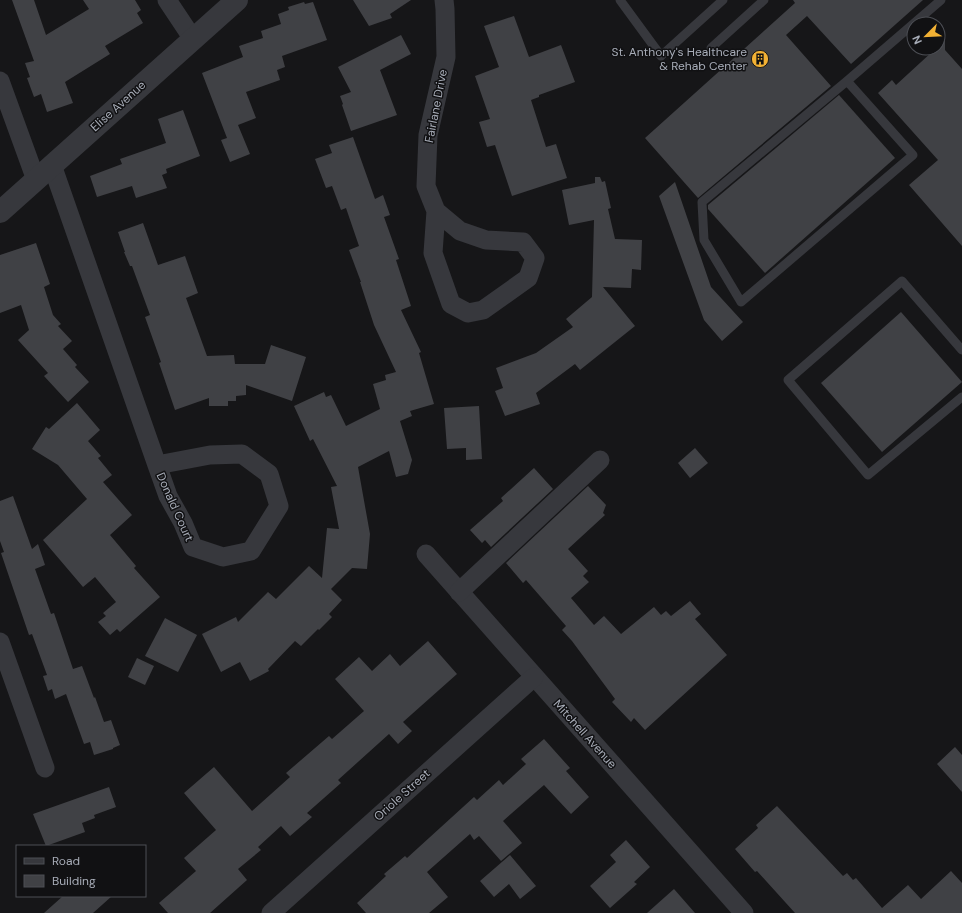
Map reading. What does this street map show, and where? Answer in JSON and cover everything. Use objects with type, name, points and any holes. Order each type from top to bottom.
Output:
[{"type":"street","points":[[167,0],[193,39]]},
{"type":"street","name":"Elise Avenue","points":[[0,212],[237,0]]},
{"type":"street","name":"Fairlane Drive","points":[[436,211],[460,231],[486,240],[523,242],[535,258],[528,278],[483,310],[468,313],[451,304],[433,253],[436,211],[426,186],[427,157],[428,135],[446,58],[446,9],[444,0]]},
{"type":"street","name":"Donald Court","points":[[0,81],[44,172],[168,496],[183,523],[193,547],[223,557],[251,551],[279,506],[269,474],[242,454],[210,455],[157,465]]},
{"type":"street","points":[[460,592],[600,460]]},
{"type":"street","name":"Mitchell Avenue","points":[[426,554],[744,913]]},
{"type":"street","points":[[0,642],[45,768]]},
{"type":"street","name":"Oriole Street","points":[[271,913],[534,677]]},
{"type":"lane","points":[[620,0],[660,56],[723,0]]},
{"type":"lane","points":[[711,48],[764,0]]},
{"type":"lane","points":[[847,81],[913,155],[741,302],[704,240],[702,202],[942,0]]},
{"type":"lane","points":[[962,350],[902,281],[788,380],[868,475],[962,396]]},
{"type":"building","points":[[12,0],[34,0],[46,35],[89,9],[83,0],[135,0],[141,10],[137,13],[143,23],[105,46],[110,54],[65,82],[73,103],[47,112],[41,94],[34,97],[27,78],[30,77],[25,63],[34,61]]},
{"type":"building","points":[[353,0],[411,0],[390,14],[392,18],[369,26]]},
{"type":"building","points":[[793,0],[923,0],[851,64],[807,16],[786,35],[831,86],[698,198],[645,138],[795,3]]},
{"type":"building","points":[[304,2],[305,4],[313,2],[327,40],[282,56],[285,67],[277,70],[280,80],[246,92],[256,118],[238,125],[250,154],[230,162],[221,140],[227,138],[202,73],[243,57],[239,46],[263,38],[261,31],[281,24],[278,14],[289,10],[288,7]]},
{"type":"building","points":[[514,16],[529,57],[561,45],[575,82],[539,95],[539,97],[531,100],[546,147],[556,144],[567,178],[512,196],[495,145],[487,147],[479,122],[490,119],[475,76],[499,67],[484,26]]},
{"type":"building","points":[[401,35],[411,54],[380,70],[397,115],[351,131],[340,96],[351,92],[338,67]]},
{"type":"building","points":[[946,51],[962,69],[962,246],[909,185],[938,160],[878,93],[892,80],[896,85],[928,56],[946,56]]},
{"type":"building","points":[[839,95],[895,158],[765,273],[708,209],[708,205]]},
{"type":"building","points":[[183,110],[200,156],[166,169],[167,173],[162,175],[167,188],[136,198],[132,186],[97,197],[90,176],[122,164],[120,159],[166,143],[158,119]]},
{"type":"building","points":[[353,137],[375,199],[383,195],[390,215],[384,217],[399,259],[396,260],[411,306],[401,310],[421,352],[419,353],[434,404],[410,411],[412,416],[400,421],[412,460],[408,474],[396,477],[389,451],[358,467],[370,534],[367,569],[352,568],[331,589],[342,600],[329,614],[332,617],[301,646],[295,641],[268,669],[269,671],[250,681],[240,662],[221,672],[202,634],[236,617],[238,622],[268,592],[276,599],[309,566],[322,578],[327,528],[339,529],[331,487],[337,486],[313,439],[310,441],[294,406],[324,392],[326,397],[331,395],[346,426],[380,409],[373,384],[386,380],[385,375],[396,372],[374,325],[361,282],[349,250],[359,246],[346,208],[341,210],[332,186],[326,188],[315,159],[332,153],[329,145]]},
{"type":"building","points":[[595,177],[600,177],[602,182],[605,181],[611,208],[608,209],[615,239],[642,240],[641,270],[632,269],[631,288],[603,287],[635,326],[580,370],[575,364],[536,393],[540,404],[505,416],[495,391],[503,388],[496,368],[536,353],[573,327],[566,319],[592,297],[594,220],[569,225],[562,190],[595,183]]},
{"type":"building","points":[[675,182],[711,287],[743,322],[722,341],[704,320],[659,196]]},
{"type":"building","points":[[143,223],[158,265],[185,256],[198,293],[186,298],[207,356],[234,355],[235,364],[265,364],[271,345],[306,357],[292,401],[246,385],[246,395],[236,396],[236,401],[228,401],[228,406],[209,406],[209,398],[175,410],[159,363],[161,362],[145,317],[150,315],[132,266],[130,266],[124,252],[118,232]]},
{"type":"building","points":[[36,243],[50,284],[44,287],[53,315],[61,324],[58,326],[72,341],[63,349],[77,365],[75,367],[89,382],[68,402],[44,376],[48,373],[18,340],[29,330],[21,305],[0,313],[0,255]]},
{"type":"building","points":[[901,312],[962,382],[882,452],[821,383]]},
{"type":"building","points":[[77,403],[100,430],[88,441],[101,456],[98,458],[112,475],[103,482],[132,515],[110,535],[136,566],[134,568],[160,597],[120,632],[117,629],[110,635],[98,622],[106,616],[103,613],[116,602],[95,577],[83,587],[43,540],[87,499],[58,465],[32,449],[46,427],[49,429]]},
{"type":"building","points":[[479,406],[482,459],[466,460],[466,448],[447,449],[444,408]]},
{"type":"building","points":[[695,448],[708,463],[690,478],[678,463]]},
{"type":"building","points":[[534,468],[553,489],[491,547],[485,540],[482,543],[470,530],[503,501],[501,498]]},
{"type":"building","points":[[588,486],[606,505],[603,513],[605,515],[568,549],[588,571],[583,576],[589,582],[571,598],[594,625],[604,616],[621,634],[654,607],[661,615],[666,611],[671,616],[690,601],[701,614],[695,619],[727,655],[645,730],[634,718],[631,722],[612,702],[615,699],[572,641],[562,630],[566,626],[526,580],[523,583],[506,563]]},
{"type":"building","points":[[13,496],[32,549],[38,544],[45,565],[35,569],[51,614],[54,613],[73,669],[82,666],[104,722],[111,720],[120,745],[113,749],[94,755],[90,742],[84,744],[66,694],[55,699],[52,689],[48,691],[43,676],[47,675],[32,634],[29,635],[1,553],[4,552],[0,541],[0,501]]},
{"type":"building","points":[[165,618],[197,635],[178,672],[145,656]]},
{"type":"building","points":[[428,641],[457,674],[403,722],[412,731],[398,744],[389,734],[338,780],[341,783],[307,813],[312,817],[290,836],[281,826],[258,847],[261,850],[238,869],[247,880],[210,913],[168,913],[159,903],[196,871],[184,858],[216,830],[184,793],[214,767],[252,811],[290,777],[286,773],[329,736],[332,739],[364,711],[335,679],[359,657],[372,671],[390,654],[400,666]]},
{"type":"building","points":[[137,658],[154,666],[145,685],[128,677]]},
{"type":"building","points":[[544,739],[570,768],[566,771],[589,797],[571,814],[544,785],[503,821],[522,843],[501,861],[479,836],[474,840],[470,834],[427,872],[448,897],[429,913],[366,913],[357,903],[386,876],[384,874],[405,856],[407,858],[474,797],[477,800],[499,780],[503,785],[526,764],[521,759]]},
{"type":"building","points":[[955,747],[962,755],[962,792],[937,764]]},
{"type":"building","points":[[109,787],[116,807],[94,815],[95,818],[82,823],[85,832],[49,845],[46,845],[33,814]]},
{"type":"building","points":[[777,806],[843,876],[847,873],[853,880],[856,878],[882,908],[908,885],[921,899],[951,871],[962,883],[962,913],[795,913],[735,849],[758,828],[756,825]]},
{"type":"building","points":[[626,840],[650,867],[634,882],[637,884],[610,908],[590,886],[616,862],[610,855]]},
{"type":"building","points":[[510,855],[536,886],[520,899],[509,884],[494,897],[480,881]]},
{"type":"building","points":[[674,889],[695,913],[647,913]]},
{"type":"building","points":[[62,897],[111,897],[93,913],[44,913]]},
{"type":"place","name":"St. Anthony's Healthcare & Rehab Center","points":[[760,59]]}]
